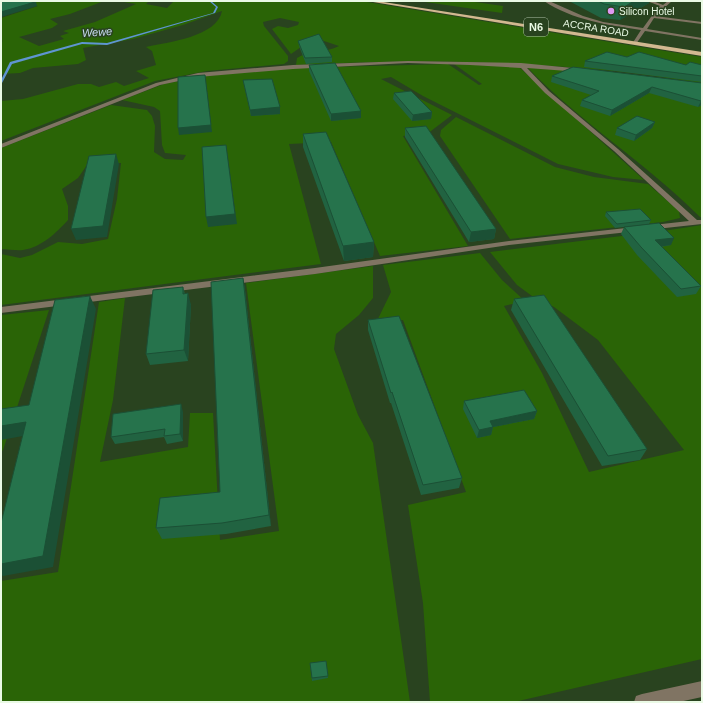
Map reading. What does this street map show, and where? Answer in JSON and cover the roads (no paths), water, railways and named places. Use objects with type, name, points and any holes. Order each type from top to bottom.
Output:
[{"type":"highway","name":"ACCRA ROAD","points":[[369,1],[635,40],[702,48]]},
{"type":"highway","name":"ACCRA ROAD","points":[[398,1],[635,40],[702,54]]},
{"type":"street","points":[[546,1],[582,17],[623,27],[702,39]]},
{"type":"street","points":[[649,1],[663,6]]},
{"type":"street","points":[[635,40],[653,16],[670,1]]},
{"type":"street","points":[[653,16],[702,23]]},
{"type":"street","points":[[1,146],[158,84],[198,75],[287,67],[366,63],[433,62],[521,65],[585,70]]},
{"type":"street","points":[[521,65],[547,92],[699,223]]},
{"type":"street","points":[[1,310],[315,271],[509,244],[699,223]]},
{"type":"street","points":[[642,702],[702,689]]},
{"type":"waterway","name":"Wewe","points":[[1,83],[11,63],[82,43],[107,44],[214,13],[217,7],[210,1]]},
{"type":"place","name":"Silicon Hotel","points":[[611,11]]}]
